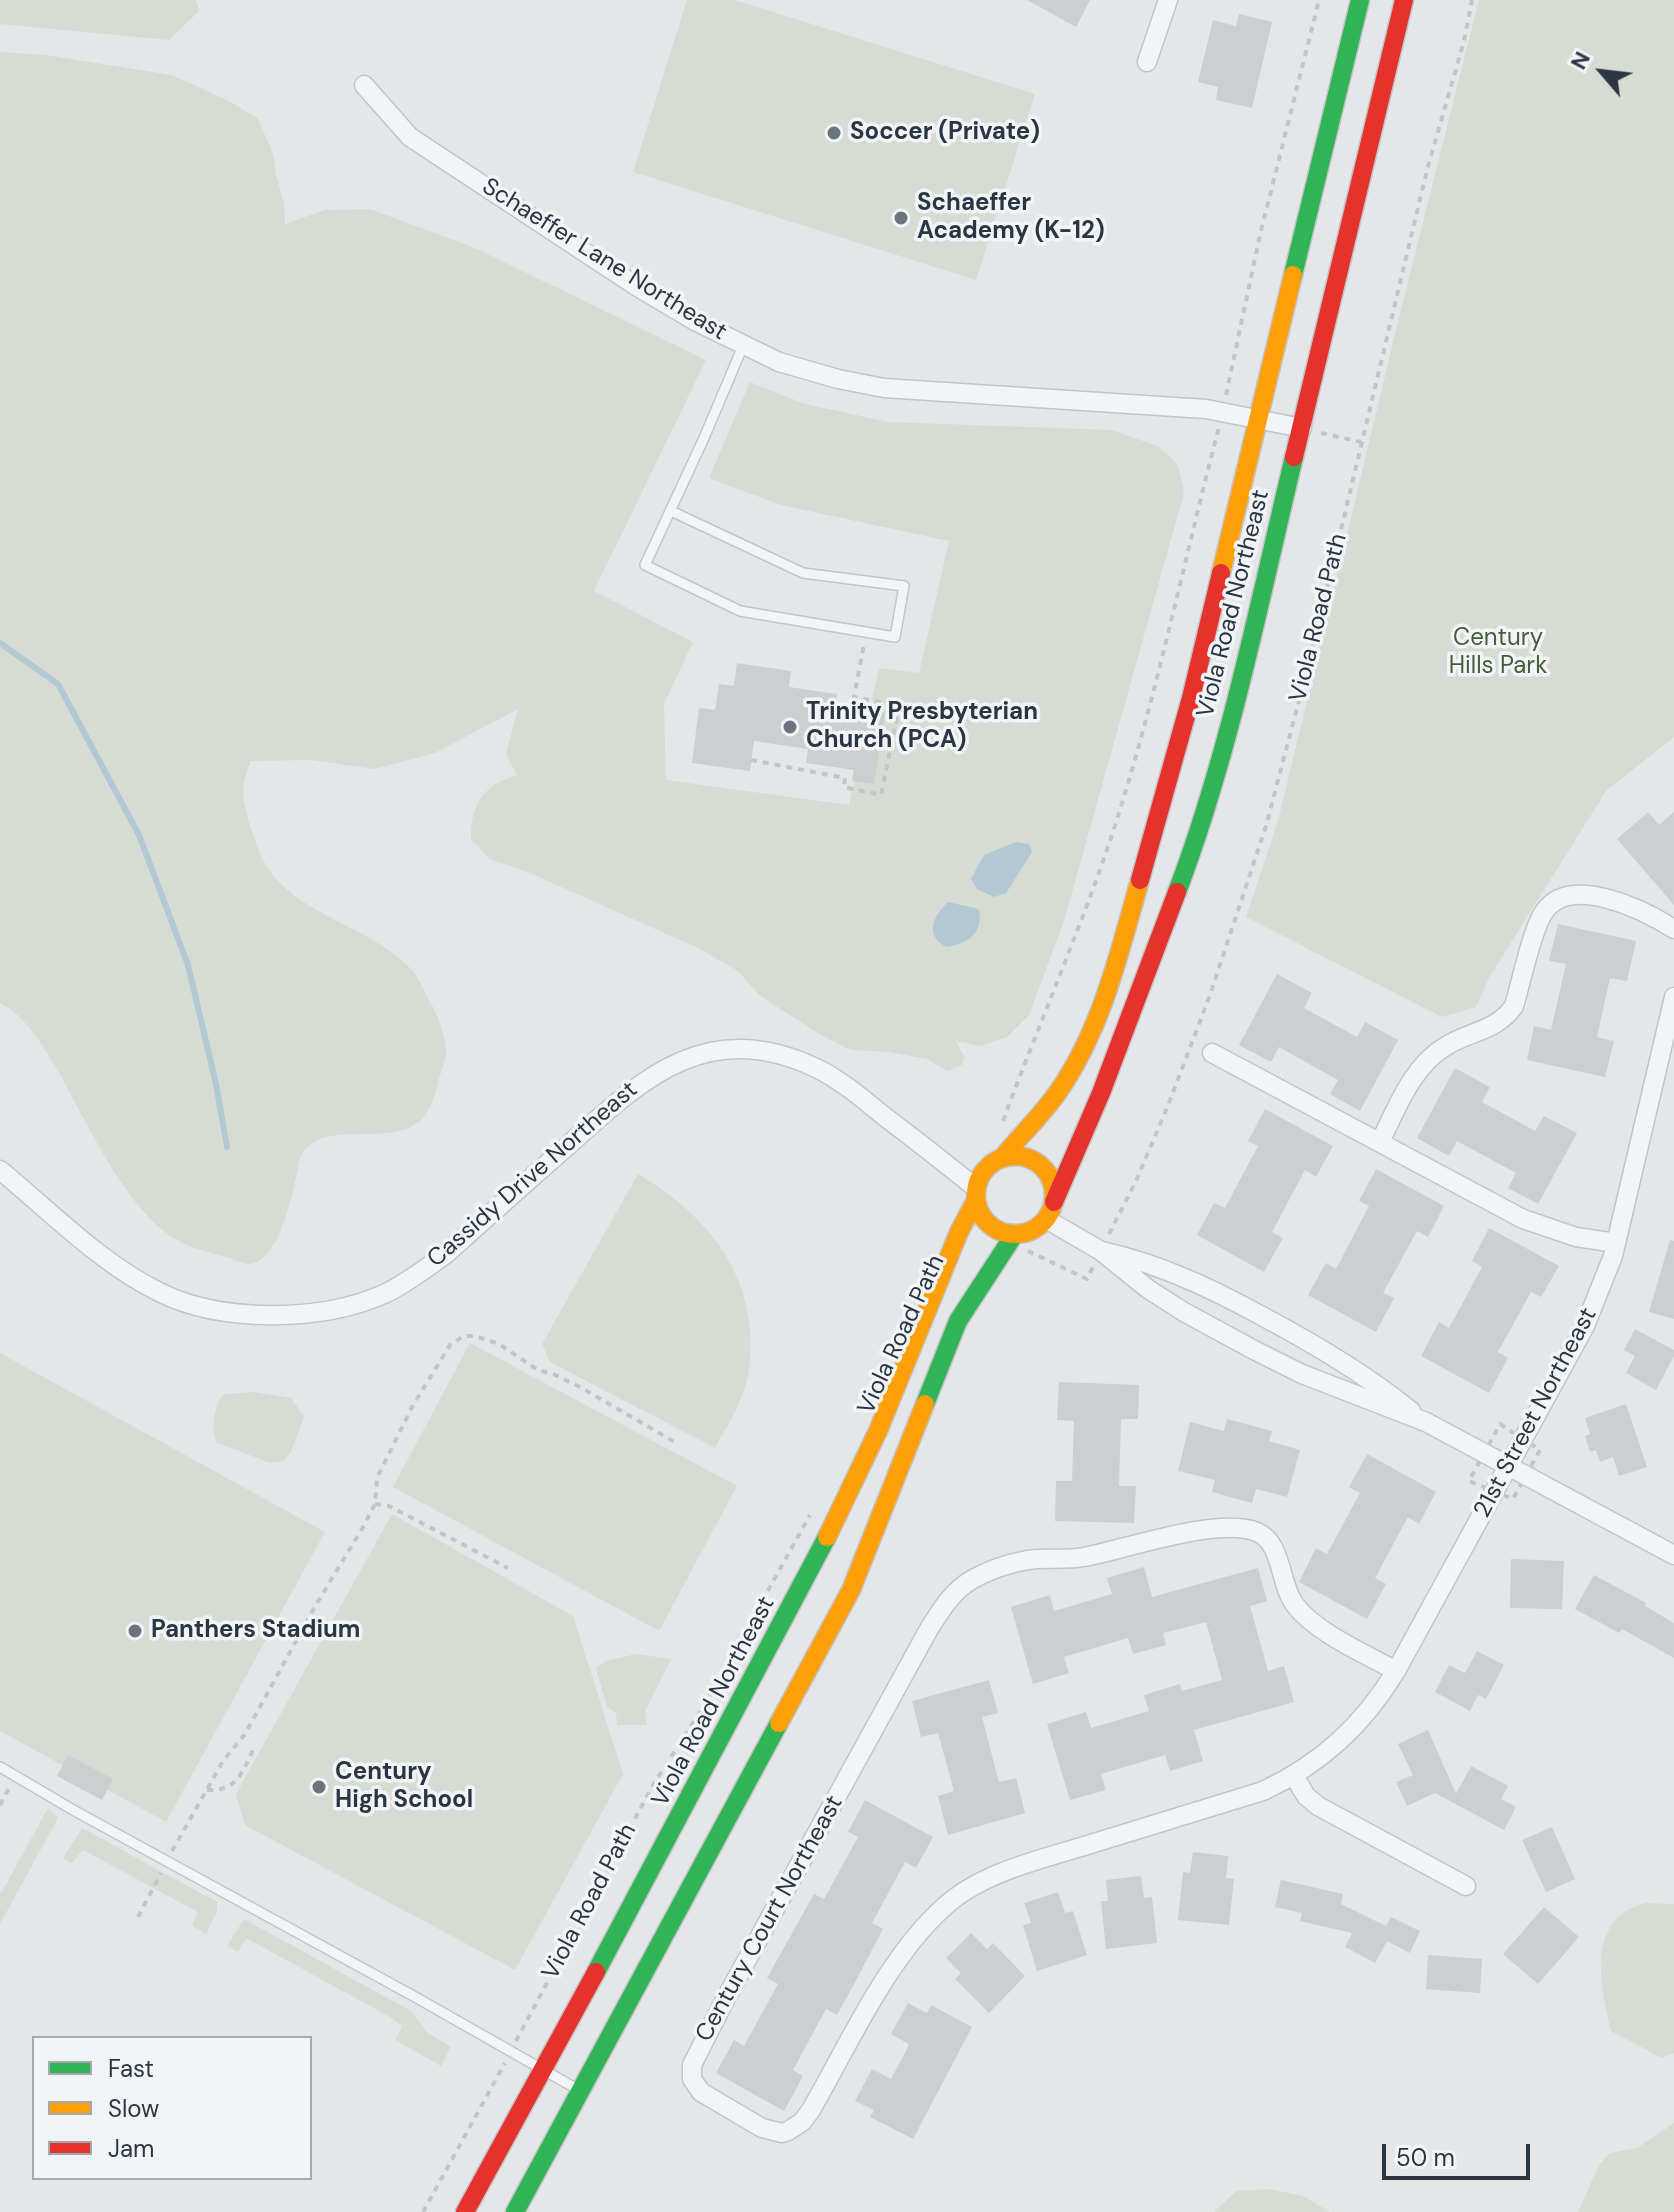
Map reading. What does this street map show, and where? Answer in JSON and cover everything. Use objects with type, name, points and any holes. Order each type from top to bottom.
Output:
[{"type":"main road","name":"Viola Road Northeast","points":[[1002,1158],[1058,1092],[1090,1036],[1110,985],[1187,712],[1360,0]]},
{"type":"main road","name":"Viola Road Northeast","points":[[1050,1210],[1101,1093],[1197,839],[1240,680],[1404,0]]},
{"type":"main road","points":[[1016,1155],[1037,1162],[1052,1180],[1050,1210],[1036,1229],[1014,1235],[992,1228],[978,1211],[976,1194],[986,1168],[1002,1158],[1016,1155]]},
{"type":"main road","name":"Viola Road Northeast","points":[[465,2212],[669,1839],[812,1568],[878,1431],[976,1194]]},
{"type":"main road","points":[[515,2212],[851,1590],[958,1321],[1014,1235]]},
{"type":"street","points":[[1147,62],[1168,0]]},
{"type":"street","name":"Schaeffer Lane Northeast","points":[[364,85],[410,137],[636,286],[743,346],[779,362],[884,388],[1223,411],[1302,428]]},
{"type":"street","points":[[1380,1142],[1409,1085],[1432,1056],[1446,1045],[1483,1031],[1508,1015],[1514,1006],[1537,925],[1551,904],[1560,898],[1576,895],[1601,898],[1643,911],[1674,929]]},
{"type":"street","name":"21st Street Northeast","points":[[1294,1776],[1332,1750],[1356,1727],[1381,1695],[1585,1326],[1608,1274],[1674,997]]},
{"type":"street","name":"Cassidy Drive Northeast","points":[[0,1170],[108,1259],[158,1292],[186,1304],[219,1311],[276,1315],[351,1304],[384,1294],[413,1277],[446,1254],[629,1090],[678,1060],[703,1053],[754,1051],[786,1057],[815,1068],[844,1084],[976,1194]]},
{"type":"street","points":[[1212,1053],[1534,1224],[1576,1237],[1616,1243]]},
{"type":"street","points":[[1050,1210],[1148,1289],[1254,1350],[1313,1379],[1426,1422],[1674,1555]]},
{"type":"street","points":[[1101,1251],[1164,1267],[1200,1282],[1309,1340],[1426,1422]]},
{"type":"street","name":"Century Court Northeast","points":[[1294,1776],[1263,1791],[1039,1860],[993,1877],[953,1899],[911,1942],[889,1974],[811,2110],[802,2122],[788,2131],[782,2133],[762,2128],[710,2099],[692,2079],[692,2065],[698,2049],[929,1629],[954,1594],[974,1579],[1004,1566],[1034,1559],[1083,1557],[1205,1530],[1247,1529],[1262,1535],[1274,1547],[1285,1586],[1302,1613],[1323,1629],[1396,1671]]},
{"type":"street","points":[[1294,1776],[1306,1796],[1318,1806],[1466,1886]]},
{"type":"lane","points":[[671,511],[803,573],[904,586],[895,637],[740,611],[645,565],[743,346]]},
{"type":"lane","points":[[0,1767],[581,2091]]},
{"type":"path","points":[[998,1134],[1111,836],[1149,706],[1223,411],[1260,235],[1319,0]]},
{"type":"path","name":"Viola Road Path","points":[[1116,1220],[1167,1108],[1210,995],[1266,826],[1312,651],[1427,170],[1464,41],[1472,0]]},
{"type":"path","points":[[1302,428],[1361,442]]},
{"type":"path","points":[[751,760],[845,778],[844,787],[881,795],[899,706],[854,697],[866,634]]},
{"type":"path","points":[[1053,1261],[1087,1279]]},
{"type":"path","points":[[138,1917],[223,1761],[245,1734],[375,1504],[377,1478],[405,1421],[450,1345],[464,1336],[475,1336],[499,1344],[538,1370],[580,1387],[678,1444]]},
{"type":"path","points":[[375,1504],[389,1506],[508,1568]]},
{"type":"path","name":"Viola Road Path","points":[[423,2212],[653,1785],[702,1709],[812,1511]]},
{"type":"path","points":[[207,1790],[227,1789],[235,1783],[255,1747]]},
{"type":"path","points":[[0,1805],[9,1788]]},
{"type":"green space","points":[[0,0],[196,0],[199,11],[169,40],[0,24]]},
{"type":"green space","name":"Soccer (Private)","points":[[687,0],[735,0],[1035,94],[976,280],[633,172]]},
{"type":"green space","name":"Century Hills Park","points":[[1479,0],[1674,0],[1674,737],[1606,791],[1490,976],[1476,1007],[1442,1017],[1246,917],[1279,817]]},
{"type":"green space","points":[[0,52],[45,55],[172,75],[231,102],[258,119],[274,156],[285,224],[325,210],[370,209],[475,248],[706,360],[594,591],[693,642],[664,704],[666,780],[849,805],[879,668],[919,673],[949,541],[781,505],[709,478],[750,382],[805,404],[889,422],[1111,430],[1158,446],[1178,465],[1184,493],[1064,921],[1029,1015],[1007,1037],[980,1046],[956,1041],[964,1056],[962,1065],[947,1071],[927,1059],[889,1052],[851,1050],[819,1034],[759,995],[738,971],[698,948],[530,873],[490,859],[471,839],[473,816],[488,790],[517,775],[506,754],[518,709],[435,753],[374,769],[311,760],[251,761],[245,778],[244,800],[255,841],[269,870],[294,895],[380,944],[411,969],[438,1018],[445,1059],[434,1096],[422,1119],[408,1128],[390,1133],[333,1136],[317,1141],[305,1150],[283,1224],[276,1240],[259,1261],[248,1264],[196,1248],[160,1228],[142,1210],[110,1165],[40,1042],[18,1016],[0,1003]]},
{"type":"green space","points":[[638,1174],[688,1210],[708,1231],[725,1254],[747,1307],[750,1337],[747,1379],[736,1410],[715,1448],[550,1362],[542,1344]]},
{"type":"green space","points":[[470,1343],[737,1486],[659,1631],[393,1487]]},
{"type":"green space","name":"Panthers Stadium","points":[[0,1353],[325,1532],[166,1822],[0,1731]]},
{"type":"green space","points":[[253,1392],[291,1398],[304,1417],[291,1452],[284,1461],[270,1463],[216,1442],[214,1417],[224,1394]]},
{"type":"green space","points":[[392,1514],[573,1616],[623,1774],[515,1970],[245,1825],[236,1794]]},
{"type":"green space","points":[[636,1654],[671,1659],[645,1711],[647,1725],[617,1725],[616,1713],[607,1707],[596,1668],[606,1661]]},
{"type":"green space","points":[[48,1808],[58,1818],[0,1924],[0,1895]]},
{"type":"green space","points":[[82,1828],[217,1902],[217,1912],[206,1934],[192,1926],[198,1912],[83,1850],[72,1863],[63,1858]]},
{"type":"green space","points":[[1646,1903],[1674,1904],[1674,2053],[1662,2058],[1611,2031],[1602,1985],[1602,1953],[1612,1924],[1625,1911]]},
{"type":"green space","points":[[244,1919],[411,2011],[428,2033],[451,2047],[441,2066],[395,2040],[402,2026],[390,2017],[246,1938],[238,1952],[227,1946]]},
{"type":"green space","points":[[1674,2123],[1674,2212],[1578,2212],[1599,2165],[1610,2153],[1637,2148]]},
{"type":"green space","points":[[1270,2189],[1303,2196],[1330,2212],[1214,2212],[1236,2191]]},
{"type":"water","points":[[1016,842],[1029,844],[1032,852],[1006,893],[994,897],[977,889],[971,879],[984,855]]},
{"type":"water","points":[[948,902],[979,909],[980,918],[973,936],[946,947],[935,937],[933,925]]},
{"type":"building","points":[[1027,0],[1090,0],[1076,27]]},
{"type":"building","points":[[1239,14],[1272,22],[1252,108],[1216,100],[1218,87],[1198,82],[1213,20],[1236,26]]},
{"type":"building","name":"Trinity Presbyterian Church (PCA)","points":[[737,663],[791,671],[789,687],[837,694],[835,706],[885,713],[874,784],[852,781],[854,770],[806,763],[808,749],[754,741],[750,771],[692,763],[699,708],[715,710],[719,684],[734,686]]},
{"type":"building","points":[[1648,812],[1659,825],[1674,812],[1674,905],[1617,839]]},
{"type":"building","points":[[1558,924],[1636,941],[1627,981],[1610,978],[1597,1037],[1614,1041],[1605,1077],[1527,1060],[1534,1026],[1551,1030],[1566,964],[1549,961]]},
{"type":"building","points":[[1277,974],[1312,993],[1304,1008],[1357,1037],[1365,1022],[1398,1040],[1360,1111],[1330,1094],[1338,1080],[1279,1047],[1271,1062],[1239,1045]]},
{"type":"building","points":[[1455,1068],[1490,1087],[1482,1102],[1535,1131],[1544,1116],[1577,1133],[1538,1204],[1508,1188],[1516,1173],[1457,1141],[1449,1156],[1417,1138]]},
{"type":"building","points":[[1265,1109],[1333,1146],[1316,1177],[1305,1170],[1272,1232],[1283,1238],[1264,1272],[1197,1235],[1214,1203],[1225,1208],[1258,1146],[1248,1141]]},
{"type":"building","points":[[1376,1169],[1444,1206],[1428,1237],[1417,1231],[1383,1293],[1394,1298],[1376,1332],[1308,1295],[1326,1263],[1336,1269],[1369,1206],[1359,1201]]},
{"type":"building","points":[[1489,1228],[1559,1266],[1541,1297],[1531,1292],[1498,1352],[1508,1358],[1489,1393],[1421,1356],[1439,1322],[1449,1328],[1482,1267],[1472,1261]]},
{"type":"building","points":[[1670,1240],[1674,1241],[1674,1319],[1649,1312]]},
{"type":"building","points":[[1635,1329],[1674,1350],[1674,1356],[1656,1390],[1626,1373],[1635,1356],[1624,1350]]},
{"type":"building","points":[[1059,1382],[1139,1385],[1138,1419],[1121,1419],[1119,1486],[1136,1486],[1134,1523],[1055,1521],[1056,1481],[1072,1481],[1074,1421],[1057,1420]]},
{"type":"building","points":[[1626,1404],[1647,1467],[1619,1476],[1613,1457],[1600,1462],[1596,1450],[1590,1452],[1585,1436],[1590,1434],[1585,1418]]},
{"type":"building","points":[[1227,1419],[1272,1431],[1269,1441],[1300,1450],[1287,1497],[1256,1489],[1252,1503],[1212,1492],[1215,1480],[1178,1471],[1190,1422],[1224,1431]]},
{"type":"building","points":[[1367,1454],[1436,1492],[1419,1524],[1408,1517],[1375,1578],[1386,1584],[1367,1619],[1299,1582],[1316,1548],[1327,1554],[1360,1493],[1349,1487]]},
{"type":"building","points":[[1511,1559],[1564,1561],[1562,1609],[1510,1608]]},
{"type":"building","points":[[1144,1567],[1152,1597],[1258,1568],[1267,1601],[1250,1606],[1268,1671],[1284,1666],[1294,1702],[1194,1730],[1203,1761],[1170,1771],[1165,1755],[1101,1774],[1106,1790],[1070,1800],[1047,1724],[1086,1712],[1091,1728],[1149,1711],[1144,1695],[1180,1684],[1182,1691],[1222,1680],[1206,1622],[1163,1633],[1166,1645],[1133,1654],[1128,1638],[1064,1657],[1069,1673],[1033,1684],[1011,1607],[1050,1595],[1054,1611],[1112,1594],[1107,1578]]},
{"type":"building","points":[[1594,1575],[1646,1603],[1645,1606],[1674,1623],[1674,1658],[1622,1629],[1619,1633],[1575,1609]]},
{"type":"building","points":[[1477,1651],[1504,1665],[1486,1699],[1478,1695],[1470,1711],[1435,1692],[1449,1665],[1465,1673]]},
{"type":"building","points":[[989,1680],[998,1713],[982,1717],[999,1782],[1016,1778],[1025,1813],[948,1835],[938,1796],[954,1791],[938,1733],[921,1737],[912,1701]]},
{"type":"building","points":[[1428,1730],[1456,1794],[1471,1766],[1508,1786],[1501,1799],[1516,1807],[1504,1830],[1435,1793],[1407,1806],[1396,1782],[1413,1775],[1398,1744]]},
{"type":"building","points":[[68,1755],[113,1779],[102,1800],[57,1776]]},
{"type":"building","points":[[865,1800],[933,1837],[916,1868],[905,1862],[872,1923],[883,1929],[854,1984],[837,2015],[826,2009],[793,2070],[803,2076],[784,2111],[716,2073],[734,2040],[744,2046],[778,1984],[767,1978],[814,1894],[824,1899],[858,1837],[848,1832]]},
{"type":"building","points":[[1552,1827],[1575,1879],[1546,1892],[1522,1840]]},
{"type":"building","points":[[1193,1852],[1228,1856],[1226,1878],[1234,1879],[1229,1925],[1178,1920],[1183,1872],[1190,1873]]},
{"type":"building","points":[[1141,1876],[1144,1898],[1152,1897],[1157,1943],[1106,1949],[1101,1901],[1108,1901],[1106,1880]]},
{"type":"building","points":[[1281,1880],[1343,1894],[1341,1904],[1386,1926],[1391,1917],[1420,1931],[1410,1953],[1387,1941],[1375,1963],[1345,1947],[1352,1933],[1300,1921],[1302,1913],[1275,1907]]},
{"type":"building","points":[[1058,1892],[1065,1913],[1073,1911],[1087,1955],[1037,1971],[1023,1925],[1031,1923],[1024,1903]]},
{"type":"building","points":[[1544,1907],[1579,1937],[1538,1984],[1503,1954]]},
{"type":"building","points":[[971,1933],[987,1949],[993,1943],[1025,1976],[989,2013],[955,1979],[961,1973],[946,1958]]},
{"type":"building","points":[[1428,1955],[1482,1959],[1480,1993],[1426,1989]]},
{"type":"building","points":[[908,2003],[927,2013],[931,2005],[972,2027],[913,2139],[870,2117],[874,2110],[855,2101],[872,2069],[891,2079],[909,2044],[891,2034]]},
{"type":"waterway","points":[[0,643],[58,684],[139,835],[188,965],[216,1084],[227,1147]]},
{"type":"traffic: fast","points":[[1293,275],[1360,0]]},
{"type":"traffic: fast","points":[[1177,892],[1228,731],[1294,457]]},
{"type":"traffic: fast","points":[[925,1404],[958,1321],[1014,1235]]},
{"type":"traffic: fast","points":[[596,1972],[827,1537]]},
{"type":"traffic: fast","points":[[515,2212],[779,1723]]},
{"type":"traffic: slow","points":[[1221,573],[1293,275]]},
{"type":"traffic: slow","points":[[1002,1158],[1058,1092],[1086,1043],[1108,990],[1140,880]]},
{"type":"traffic: slow","points":[[1007,1156],[1023,1156],[1037,1162],[1048,1173],[1054,1195],[1048,1217],[1037,1228],[1023,1234],[1007,1234],[993,1228],[982,1217],[976,1203],[976,1187],[982,1173],[993,1162],[1007,1156]]},
{"type":"traffic: slow","points":[[827,1537],[878,1431],[959,1232],[976,1200]]},
{"type":"traffic: slow","points":[[779,1723],[851,1590],[925,1404]]},
{"type":"traffic: jam","points":[[1294,457],[1404,0]]},
{"type":"traffic: jam","points":[[1140,880],[1191,698],[1221,573]]},
{"type":"traffic: jam","points":[[1054,1202],[1101,1093],[1177,892]]},
{"type":"traffic: jam","points":[[465,2212],[596,1972]]},
{"type":"place","name":"Soccer (Private)","points":[[834,133]]},
{"type":"place","name":"Schaeffer Academy (K-12)","points":[[901,218]]},
{"type":"place","name":"Trinity Presbyterian Church (PCA)","points":[[790,727]]},
{"type":"place","name":"Panthers Stadium","points":[[135,1631]]},
{"type":"place","name":"Century High School","points":[[319,1787]]}]
